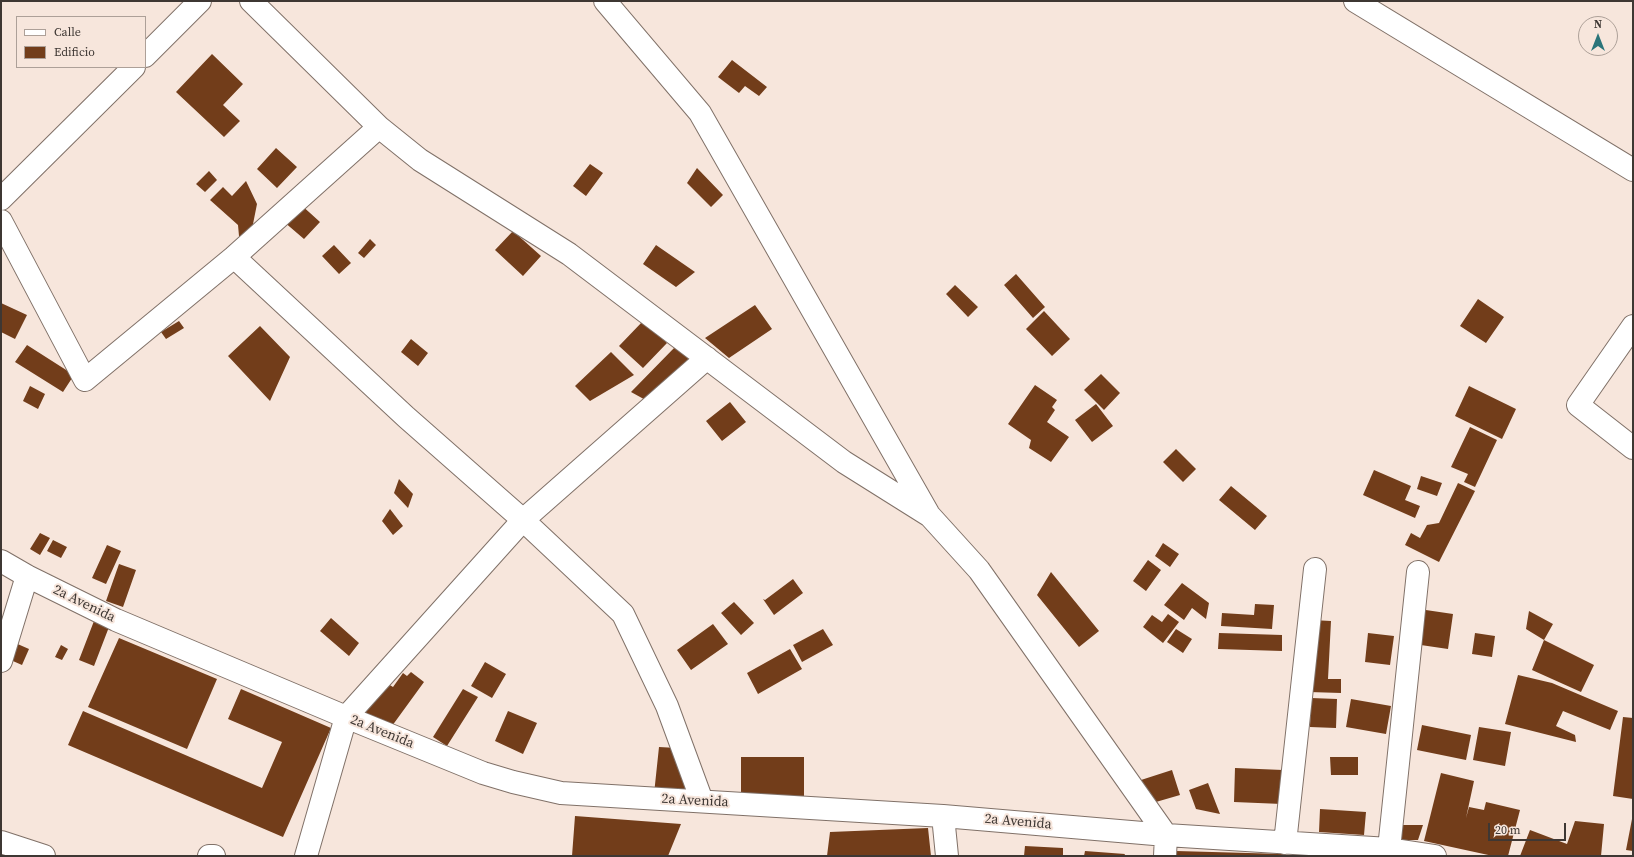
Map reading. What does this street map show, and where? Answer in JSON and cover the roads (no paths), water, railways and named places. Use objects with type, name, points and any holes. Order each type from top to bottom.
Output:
[{"type":"street","points":[[146,55],[200,1]]},
{"type":"street","points":[[251,1],[379,128],[420,160],[569,254],[844,462],[930,516]]},
{"type":"street","points":[[605,1],[700,113],[930,516],[979,570],[1166,846]]},
{"type":"street","points":[[1355,1],[1633,170]]},
{"type":"street","points":[[1,199],[133,68]]},
{"type":"street","points":[[1,221],[86,380],[234,257],[379,128]]},
{"type":"street","points":[[234,257],[406,417],[523,520],[623,614],[667,706],[702,801]]},
{"type":"street","points":[[1633,326],[1578,404],[1633,448]]},
{"type":"street","points":[[306,856],[346,717],[523,520],[707,358]]},
{"type":"street","name":"2a Avenida","points":[[1,561],[27,576],[116,620],[346,717],[483,773],[512,782],[561,793],[943,816],[1166,846],[1285,843],[1389,849],[1435,856]]},
{"type":"street","points":[[1285,843],[1315,569]]},
{"type":"street","points":[[1389,849],[1418,572]]},
{"type":"street","points":[[1,661],[27,576]]},
{"type":"street","points":[[943,816],[947,856]]},
{"type":"street","points":[[1,842],[44,856]]}]
